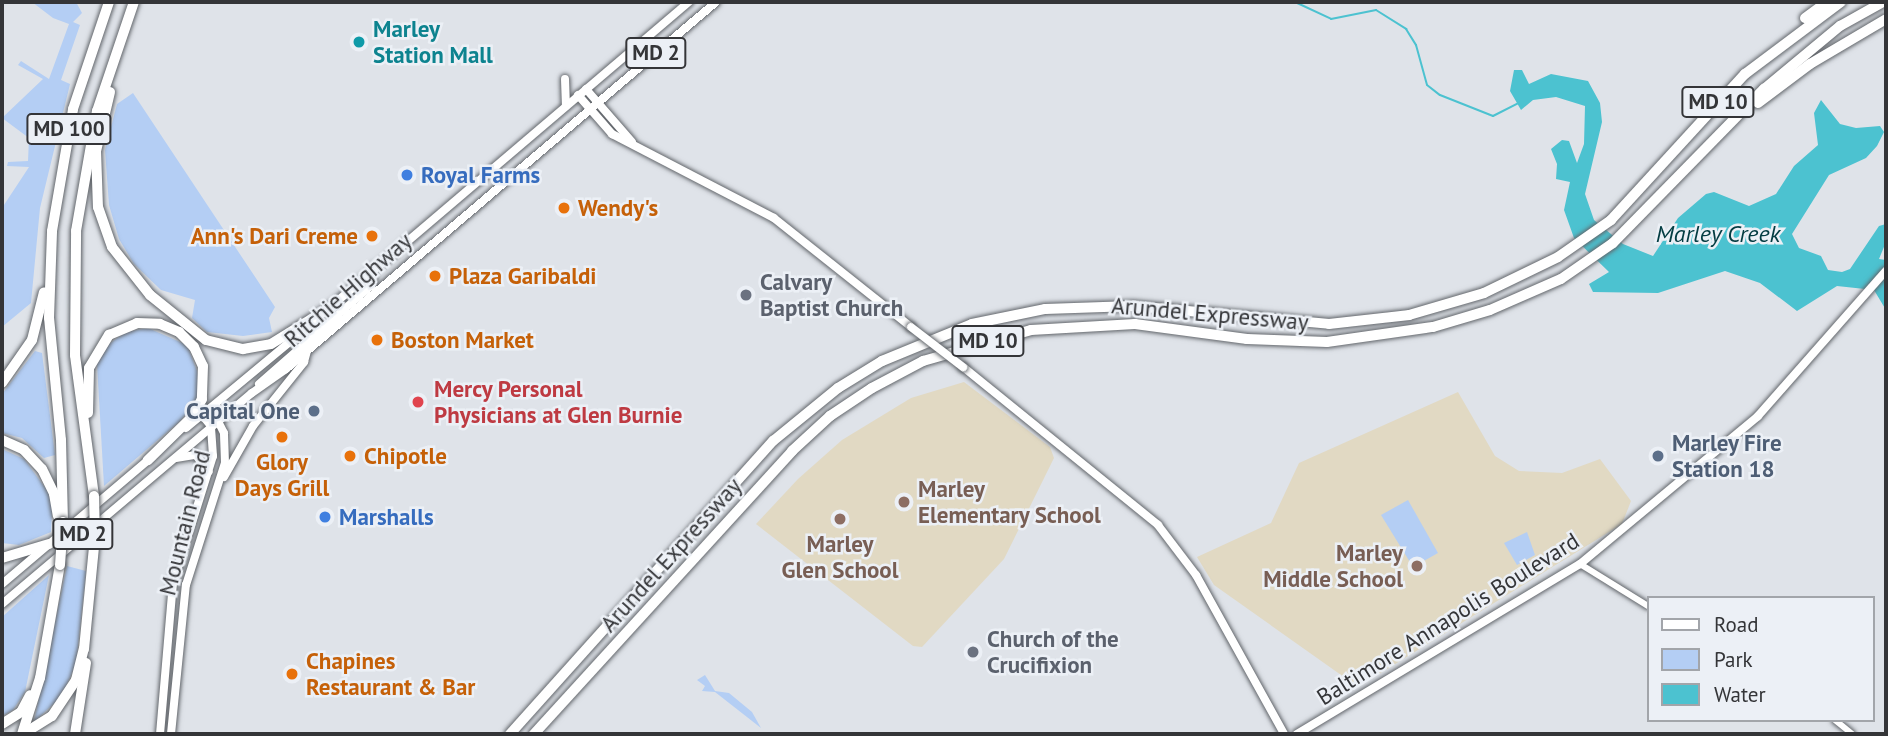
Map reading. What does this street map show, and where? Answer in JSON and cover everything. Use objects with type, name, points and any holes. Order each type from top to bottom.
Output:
[{"type":"highway","name":"MD 100","points":[[22,734],[50,631],[60,565],[61,440],[49,318],[50,261],[67,135],[109,2]]},
{"type":"highway","name":"MD 100","points":[[75,734],[93,615],[95,537],[91,466],[74,342],[76,231],[97,111],[134,2]]},
{"type":"highway","points":[[1782,42],[1785,32],[1827,2]]},
{"type":"highway","name":"Arundel Expressway","points":[[510,732],[773,441],[838,388],[915,346],[1008,315],[1087,306],[1154,307],[1295,323],[1389,319],[1484,293],[1568,251],[1611,220],[1724,95],[1782,42],[1841,2]]},
{"type":"highway","name":"Arundel Expressway","points":[[534,734],[792,451],[830,416],[923,361],[1031,330],[1135,324],[1287,343],[1385,336],[1490,310],[1583,265],[1624,234],[1732,122],[1830,33],[1884,2]]},
{"type":"highway","points":[[1732,122],[1810,64],[1886,19]]},
{"type":"highway","points":[[126,24],[94,170],[103,227],[123,265],[165,308],[218,345],[243,349],[271,344],[331,307]]},
{"type":"highway","points":[[2,383],[32,340],[50,261]]},
{"type":"highway","points":[[91,466],[88,381],[92,359],[109,335],[137,323],[170,327],[188,339],[200,356],[205,378],[198,409],[148,460]]},
{"type":"highway","points":[[2,440],[24,450],[42,469],[54,494],[61,524]]},
{"type":"highway","points":[[22,734],[43,723],[62,706],[81,664],[95,537]]},
{"type":"highway","points":[[2,558],[49,544]]},
{"type":"highway","points":[[2,724],[14,718],[27,703],[50,631]]},
{"type":"main road","name":"Ritchie Highway","points":[[2,584],[689,2]]},
{"type":"main road","name":"Ritchie Highway","points":[[2,604],[170,460],[307,351],[716,2]]},
{"type":"main road","points":[[565,79],[566,106]]},
{"type":"main road","points":[[582,92],[612,134],[774,218],[1158,525],[1196,575],[1284,734]]},
{"type":"main road","points":[[252,393],[371,286],[374,267]]},
{"type":"main road","name":"Baltimore Annapolis Boulevard","points":[[1297,734],[1580,564],[1732,441],[1787,387],[1886,271]]},
{"type":"main road","points":[[221,482],[253,426],[304,362],[307,351]]},
{"type":"main road","name":"Mountain Road","points":[[171,734],[186,585],[221,482],[226,450],[219,420],[211,408]]},
{"type":"main road","name":"Mountain Road","points":[[160,734],[173,583],[191,518],[209,473],[211,426],[202,415]]},
{"type":"main road","points":[[170,460],[196,455],[206,463],[209,473]]},
{"type":"street","points":[[1580,564],[1646,605]]},
{"type":"street","points":[[1837,722],[1852,734]]},
{"type":"shaded area","name":"Marley Elementary School","points":[[964,382],[1050,447],[1054,458],[1004,559],[922,647],[913,646],[756,524],[798,479],[842,440],[911,398]]},
{"type":"shaded area","points":[[1458,392],[1495,456],[1519,471],[1562,473],[1600,459],[1631,501],[1622,524],[1358,687],[1214,585],[1197,557],[1271,523],[1299,463]]},
{"type":"green space","points":[[32,2],[76,2],[82,13],[73,22],[80,25],[61,80],[70,84],[40,208],[31,303],[2,327],[2,208],[29,167],[7,166],[8,162],[28,161],[29,138],[2,118],[43,79],[18,65],[21,61],[49,79],[69,24],[53,18]]},
{"type":"green space","points":[[133,93],[275,307],[269,318],[272,332],[243,336],[207,332],[192,318],[195,300],[161,290],[134,264],[119,239],[109,205],[105,150],[117,104]]},
{"type":"green space","points":[[148,328],[187,345],[200,379],[198,399],[180,421],[104,486],[97,364],[109,344],[126,332]]},
{"type":"green space","points":[[35,351],[42,353],[55,455],[44,458],[22,438],[2,433],[2,394]]},
{"type":"green space","points":[[2,449],[24,459],[49,493],[51,532],[19,545],[2,543]]},
{"type":"green space","points":[[1408,500],[1438,553],[1413,567],[1381,515]]},
{"type":"green space","points":[[1527,532],[1535,555],[1517,565],[1504,543]]},
{"type":"green space","points":[[67,566],[86,571],[76,664],[61,697],[34,722]]},
{"type":"green space","points":[[49,575],[25,692],[13,710],[2,716],[2,617]]},
{"type":"green space","points":[[705,675],[715,691],[729,693],[752,712],[761,728],[715,692],[702,691],[705,686],[697,680]]},
{"type":"water","name":"Marley Creek","points":[[1514,70],[1522,70],[1529,84],[1551,74],[1588,81],[1600,103],[1602,122],[1585,194],[1594,220],[1623,244],[1653,256],[1678,218],[1706,194],[1714,192],[1749,206],[1776,194],[1794,166],[1818,145],[1814,113],[1821,100],[1840,124],[1856,128],[1880,126],[1884,132],[1877,146],[1866,158],[1829,175],[1792,234],[1799,248],[1821,256],[1828,270],[1842,272],[1850,269],[1879,226],[1886,224],[1886,242],[1879,259],[1886,260],[1886,310],[1874,290],[1837,286],[1797,311],[1760,283],[1725,271],[1658,293],[1593,292],[1589,284],[1609,272],[1574,238],[1564,210],[1570,182],[1556,179],[1557,164],[1551,149],[1562,140],[1569,141],[1577,163],[1584,144],[1585,106],[1556,97],[1533,100],[1521,110],[1510,91]]},
{"type":"waterway","name":"Marley Creek","points":[[1295,2],[1331,19],[1376,10],[1406,29],[1416,45],[1427,85],[1440,95],[1493,116],[1519,103]]},
{"type":"place","name":"Marley Station Mall","points":[[359,42]]},
{"type":"place","name":"Royal Farms","points":[[407,175]]},
{"type":"place","name":"Wendy's","points":[[564,208]]},
{"type":"place","name":"Ann's Dari Creme","points":[[372,236]]},
{"type":"place","name":"Plaza Garibaldi","points":[[435,276]]},
{"type":"place","name":"Calvary Baptist Church","points":[[746,295]]},
{"type":"place","name":"Boston Market","points":[[377,340]]},
{"type":"place","name":"Mercy Personal Physicians at Glen Burnie","points":[[418,402]]},
{"type":"place","name":"Capital One","points":[[314,411]]},
{"type":"place","name":"Glory Days Grill","points":[[282,437]]},
{"type":"place","name":"Chipotle","points":[[350,456]]},
{"type":"place","name":"Marley Fire Station 18","points":[[1658,456]]},
{"type":"place","name":"Marley Elementary School","points":[[904,502]]},
{"type":"place","name":"Marshalls","points":[[325,517]]},
{"type":"place","name":"Marley Glen School","points":[[840,519]]},
{"type":"place","name":"Marley Middle School","points":[[1417,566]]},
{"type":"place","name":"Church of the Crucifixion","points":[[973,652]]},
{"type":"place","name":"Chapines Restaurant & Bar","points":[[292,674]]}]
